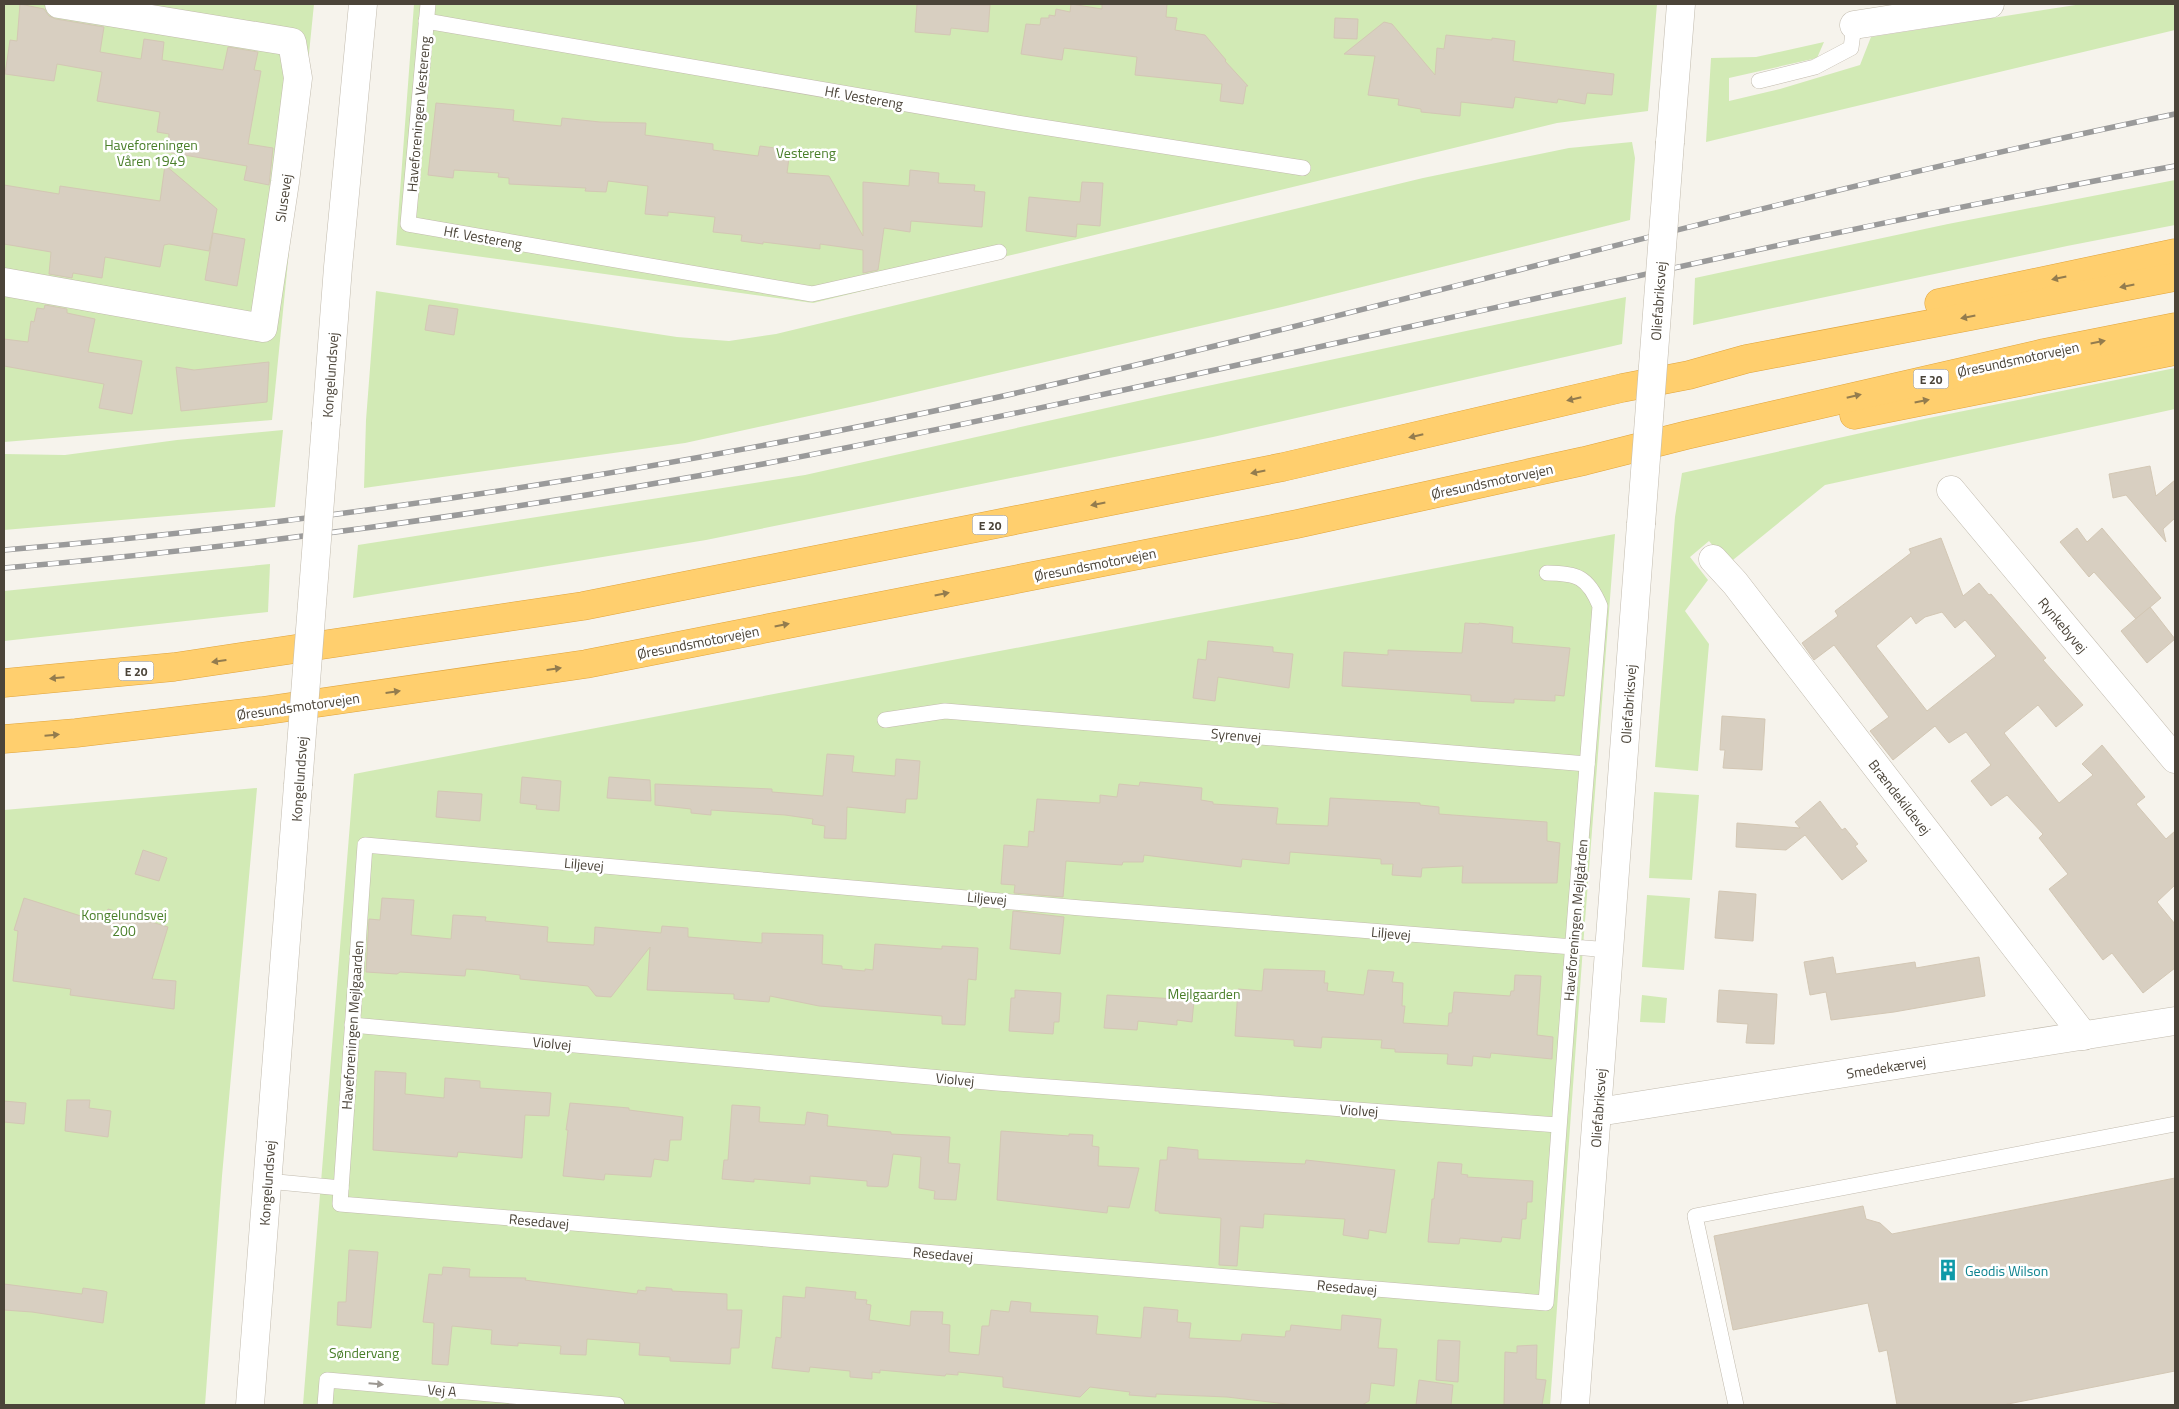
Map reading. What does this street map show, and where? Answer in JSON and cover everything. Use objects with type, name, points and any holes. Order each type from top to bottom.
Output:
[{"type":"highway","points":[[1746,359],[1897,312],[2175,254]]},
{"type":"highway","name":"E 20","points":[[4,683],[174,667],[583,606],[1283,467],[1622,388],[1689,375],[1746,359],[2175,277]]},
{"type":"highway","name":"Øresundsmotorvejen","points":[[4,739],[262,711],[586,664],[1297,524],[1584,461],[1687,435],[2044,353],[2175,327]]},
{"type":"highway","points":[[1584,461],[1686,448],[2175,351]]},
{"type":"street","name":"Slusevej","points":[[4,282],[263,328],[286,182],[298,78],[292,42],[59,4]]},
{"type":"street","name":"Kongelundsvej","points":[[250,1405],[338,267],[363,4]]},
{"type":"street","name":"Oliefabriksvej","points":[[1575,1405],[1681,4]]},
{"type":"street","points":[[1854,25],[1990,4]]},
{"type":"street","name":"Rynkebyvej","points":[[1951,490],[2175,759]]},
{"type":"street","name":"Brændekildevej","points":[[1713,559],[1734,583],[2084,1036]]},
{"type":"street","name":"Smedekærvej","points":[[1598,1112],[2175,1021]]},
{"type":"lane","name":"Haveforeningen Vestereng","points":[[408,224],[428,4]]},
{"type":"lane","name":"Hf. Vestereng","points":[[426,21],[1011,122],[1303,168]]},
{"type":"lane","points":[[1759,81],[1815,67],[1851,48],[1854,25]]},
{"type":"lane","name":"Hf. Vestereng","points":[[408,224],[812,294],[999,252]]},
{"type":"lane","name":"Haveforeningen Mejlgården","points":[[1546,1303],[1558,1125],[1600,606],[1592,588],[1570,573],[1547,573]]},
{"type":"lane","name":"Syrenvej","points":[[885,720],[945,711],[1587,764]]},
{"type":"lane","name":"Liljevej","points":[[365,845],[1091,909],[1610,950]]},
{"type":"lane","name":"Haveforeningen Mejlgaarden","points":[[340,1204],[365,845]]},
{"type":"lane","name":"Violvej","points":[[352,1025],[997,1083],[1558,1125]]},
{"type":"lane","points":[[1736,1405],[1695,1216],[2175,1124]]},
{"type":"lane","points":[[267,1181],[341,1188]]},
{"type":"lane","name":"Resedavej","points":[[340,1204],[1546,1303]]},
{"type":"lane","name":"Vej A","points":[[325,1405],[328,1380],[617,1405]]},
{"type":"green space","name":"Haveforeningen Våren 1949","points":[[4,4],[314,4],[272,420],[4,442]]},
{"type":"green space","name":"Vestereng","points":[[414,4],[1657,4],[1648,111],[1557,123],[813,303],[396,245]]},
{"type":"green space","points":[[2082,4],[2175,4],[2175,30],[1706,142],[1711,58],[1756,57],[1824,42],[1817,58],[1729,78],[1729,101],[1780,89],[1860,65],[1871,37]]},
{"type":"green space","points":[[1632,142],[1635,158],[1630,220],[1286,306],[873,402],[685,443],[364,488],[366,420],[376,291],[677,337],[729,341],[776,334],[1423,178],[1569,148]]},
{"type":"green space","points":[[2175,180],[2175,225],[1693,325],[1695,278],[1948,224]]},
{"type":"green space","points":[[1626,297],[1622,344],[1213,437],[706,540],[353,598],[358,545],[805,475],[1165,395]]},
{"type":"green space","points":[[2175,368],[2175,409],[1825,485],[1728,564],[1709,541],[1690,557],[1708,580],[1685,611],[1709,644],[1698,771],[1655,767],[1675,517],[1682,473],[1924,419]]},
{"type":"green space","points":[[283,430],[275,507],[4,530],[4,454],[65,455],[177,440]]},
{"type":"green space","name":"Mejlgaarden","points":[[1615,534],[1550,1405],[303,1405],[354,774]]},
{"type":"green space","points":[[270,564],[268,612],[4,641],[4,591]]},
{"type":"green space","name":"Kongelundsvej 200","points":[[257,788],[222,1176],[205,1405],[4,1405],[4,810]]},
{"type":"green space","points":[[1654,792],[1699,795],[1692,880],[1649,878]]},
{"type":"green space","points":[[1647,895],[1690,898],[1684,970],[1642,967]]},
{"type":"green space","points":[[1642,995],[1667,998],[1665,1023],[1640,1022]]},
{"type":"building","points":[[20,4],[44,9],[49,16],[56,19],[104,27],[100,52],[141,59],[144,39],[164,42],[162,60],[223,70],[228,47],[258,52],[254,70],[261,71],[248,144],[273,148],[269,185],[244,180],[247,166],[167,152],[169,134],[157,132],[160,112],[97,101],[102,72],[57,64],[54,81],[5,74],[10,40],[17,41]]},
{"type":"building","points":[[917,4],[990,5],[988,32],[951,28],[950,35],[915,32]]},
{"type":"building","points":[[1071,4],[1102,9],[1102,4],[1167,4],[1166,17],[1177,18],[1175,30],[1205,35],[1248,86],[1246,86],[1243,104],[1220,101],[1222,84],[1135,75],[1137,57],[1064,48],[1062,60],[1021,54],[1026,24],[1040,25],[1041,18],[1049,18],[1049,15],[1055,16],[1056,9],[1070,12]]},
{"type":"building","points":[[1335,18],[1358,19],[1357,39],[1334,38]]},
{"type":"building","points":[[1384,22],[1392,24],[1435,75],[1437,48],[1444,49],[1446,35],[1492,40],[1492,38],[1515,41],[1513,61],[1614,74],[1612,95],[1587,93],[1585,104],[1558,99],[1557,103],[1515,97],[1513,108],[1461,102],[1460,116],[1421,112],[1421,109],[1398,105],[1399,99],[1368,95],[1375,56],[1344,54]]},
{"type":"building","points":[[436,103],[514,110],[513,121],[561,126],[562,118],[600,122],[646,123],[645,135],[713,144],[713,150],[758,156],[760,146],[790,150],[787,173],[829,176],[863,236],[863,182],[909,186],[910,170],[939,173],[938,183],[975,185],[974,191],[985,192],[982,227],[911,221],[910,232],[884,228],[878,270],[863,273],[863,250],[820,244],[820,249],[741,241],[742,235],[713,232],[715,217],[668,212],[668,216],[645,214],[648,186],[608,181],[606,192],[585,191],[586,188],[509,184],[509,178],[498,177],[499,173],[454,170],[453,178],[428,175]]},
{"type":"building","points":[[165,165],[217,209],[209,251],[169,244],[164,245],[160,267],[105,257],[102,278],[73,273],[72,278],[49,274],[51,252],[4,244],[4,185],[59,194],[60,186],[160,201]]},
{"type":"building","points":[[1082,182],[1103,183],[1100,226],[1077,224],[1076,237],[1026,231],[1029,197],[1080,202]]},
{"type":"building","points":[[213,233],[245,239],[237,286],[205,280]]},
{"type":"building","points":[[45,305],[67,309],[67,313],[95,319],[88,352],[142,361],[132,414],[99,408],[104,384],[4,366],[4,339],[28,342],[31,321],[34,322],[37,308],[44,309]]},
{"type":"building","points":[[429,305],[458,309],[454,335],[425,330]]},
{"type":"building","points":[[269,362],[267,402],[181,411],[176,367],[194,370]]},
{"type":"building","points":[[2150,466],[2156,496],[2175,480],[2175,518],[2163,529],[2166,542],[2126,495],[2113,498],[2109,474]]},
{"type":"building","points":[[2077,528],[2087,542],[2102,528],[2161,598],[2136,619],[2094,572],[2089,577],[2060,542]]},
{"type":"building","points":[[1941,538],[1963,596],[1979,583],[1989,595],[1991,594],[2046,658],[2043,660],[2083,705],[2056,727],[2038,705],[2004,733],[2059,803],[2093,775],[2082,764],[2102,745],[2145,797],[2136,804],[2166,839],[2175,831],[2175,885],[2157,902],[2175,924],[2175,968],[2143,993],[2112,953],[2103,960],[2049,889],[2068,874],[2039,838],[2043,834],[2007,795],[1991,806],[1971,781],[1991,765],[1966,732],[1949,743],[1935,726],[1893,760],[1870,731],[1889,717],[1834,645],[1814,660],[1802,643],[1838,616],[1835,611],[1911,553],[1909,549]],"holes":[[[1942,612],[1955,628],[1965,620],[1996,656],[1927,711],[1876,646],[1911,616],[1916,624],[1925,617]]]},
{"type":"building","points":[[2150,607],[2175,639],[2147,663],[2121,631]]},
{"type":"building","points":[[1465,623],[1513,627],[1512,643],[1570,648],[1564,696],[1555,695],[1555,701],[1514,699],[1514,703],[1471,701],[1471,695],[1342,686],[1344,652],[1388,655],[1388,650],[1462,653]]},
{"type":"building","points":[[1208,641],[1273,647],[1273,652],[1293,654],[1289,688],[1218,677],[1215,701],[1193,698],[1198,659],[1206,660]]},
{"type":"building","points":[[1722,716],[1765,719],[1762,770],[1723,768],[1725,750],[1720,750]]},
{"type":"building","points":[[827,754],[854,756],[852,772],[895,776],[896,759],[920,761],[917,799],[906,799],[905,813],[847,807],[846,839],[824,838],[825,826],[812,824],[813,819],[785,815],[711,810],[711,815],[691,813],[691,809],[655,805],[655,784],[772,789],[772,792],[823,796]]},
{"type":"building","points":[[522,777],[561,781],[559,811],[536,809],[537,805],[520,803]]},
{"type":"building","points":[[609,777],[650,780],[651,801],[607,798]]},
{"type":"building","points":[[1140,782],[1202,788],[1201,800],[1213,802],[1213,804],[1278,808],[1276,824],[1328,826],[1330,798],[1420,803],[1420,805],[1439,807],[1439,814],[1547,822],[1547,841],[1560,843],[1557,883],[1462,883],[1463,866],[1422,868],[1421,877],[1392,875],[1393,864],[1381,864],[1381,859],[1290,852],[1289,864],[1242,859],[1241,867],[1144,855],[1143,862],[1123,862],[1122,865],[1066,861],[1063,897],[1014,893],[1015,885],[1001,884],[1004,845],[1028,847],[1029,831],[1034,832],[1037,799],[1100,803],[1100,795],[1117,797],[1119,784],[1139,786]]},
{"type":"building","points":[[438,791],[482,794],[480,821],[436,817]]},
{"type":"building","points":[[1820,801],[1842,830],[1845,828],[1858,844],[1855,846],[1867,861],[1842,880],[1805,835],[1786,850],[1736,847],[1737,823],[1800,828],[1795,822]]},
{"type":"building","points":[[143,850],[167,858],[159,881],[135,874]]},
{"type":"building","points":[[1719,891],[1756,894],[1753,941],[1715,938]]},
{"type":"building","points":[[24,898],[103,923],[108,909],[168,927],[152,979],[176,981],[174,1009],[70,995],[71,989],[13,981],[18,931],[14,930]]},
{"type":"building","points":[[382,898],[414,900],[411,935],[451,939],[453,915],[486,917],[485,921],[548,927],[547,942],[594,945],[595,927],[661,933],[662,926],[688,928],[688,937],[762,943],[762,933],[823,935],[822,964],[842,966],[842,969],[865,971],[865,969],[873,970],[875,944],[942,949],[942,946],[978,948],[976,980],[968,979],[965,1025],[942,1024],[942,1016],[819,1006],[770,996],[769,1002],[734,999],[734,994],[647,990],[650,947],[611,997],[596,996],[588,986],[520,979],[520,975],[480,970],[466,969],[465,976],[366,972],[369,919],[380,920]]},
{"type":"building","points":[[1013,911],[1064,917],[1060,954],[1010,949]]},
{"type":"building","points":[[1833,957],[1836,974],[1915,962],[1916,968],[1979,957],[1985,996],[1894,1012],[1831,1020],[1826,992],[1810,995],[1804,962]]},
{"type":"building","points":[[1264,969],[1325,971],[1324,983],[1328,983],[1327,991],[1364,995],[1368,970],[1394,972],[1392,982],[1403,983],[1402,1006],[1405,1006],[1403,1023],[1448,1026],[1449,1013],[1452,1013],[1454,992],[1510,996],[1511,991],[1514,991],[1515,975],[1541,976],[1537,1035],[1553,1037],[1552,1059],[1491,1053],[1490,1058],[1473,1056],[1472,1066],[1447,1064],[1448,1054],[1395,1052],[1395,1049],[1381,1048],[1382,1040],[1322,1037],[1321,1048],[1294,1046],[1294,1040],[1235,1036],[1238,989],[1262,991]]},
{"type":"building","points":[[1015,990],[1061,993],[1059,1022],[1054,1022],[1053,1034],[1009,1031],[1011,998],[1015,998]]},
{"type":"building","points":[[1719,990],[1777,994],[1774,1044],[1746,1043],[1748,1024],[1717,1022]]},
{"type":"building","points":[[1107,995],[1194,1000],[1192,1022],[1177,1020],[1177,1025],[1138,1021],[1137,1030],[1104,1028]]},
{"type":"building","points":[[375,1071],[406,1073],[405,1094],[444,1098],[445,1078],[480,1081],[480,1088],[551,1093],[549,1116],[525,1115],[522,1158],[458,1152],[457,1157],[373,1150]]},
{"type":"building","points":[[67,1100],[90,1100],[89,1108],[111,1111],[108,1137],[65,1131]]},
{"type":"building","points":[[4,1101],[26,1103],[24,1124],[4,1122]]},
{"type":"building","points":[[570,1103],[629,1108],[629,1110],[683,1117],[681,1140],[670,1140],[668,1161],[654,1159],[651,1177],[605,1174],[604,1180],[563,1176]]},
{"type":"building","points":[[732,1105],[760,1107],[759,1122],[805,1125],[807,1112],[828,1115],[827,1126],[891,1132],[891,1134],[950,1137],[948,1163],[960,1164],[956,1200],[934,1199],[935,1191],[919,1188],[921,1157],[893,1154],[888,1186],[886,1187],[867,1186],[867,1181],[810,1176],[810,1184],[754,1179],[754,1182],[722,1179],[724,1160],[728,1160]]},
{"type":"building","points":[[1001,1131],[1069,1136],[1069,1134],[1093,1135],[1092,1146],[1099,1147],[1098,1166],[1139,1168],[1129,1208],[1108,1206],[1107,1213],[997,1200]]},
{"type":"building","points":[[1168,1147],[1198,1150],[1198,1159],[1305,1164],[1306,1160],[1395,1170],[1386,1233],[1369,1230],[1368,1239],[1343,1235],[1345,1219],[1264,1214],[1263,1228],[1240,1226],[1237,1266],[1219,1265],[1221,1218],[1159,1213],[1159,1211],[1155,1211],[1160,1160],[1167,1160]]},
{"type":"building","points":[[1438,1162],[1462,1164],[1461,1174],[1468,1175],[1467,1177],[1533,1181],[1532,1202],[1527,1202],[1526,1219],[1522,1219],[1520,1239],[1502,1237],[1501,1242],[1460,1238],[1459,1244],[1428,1242]]},
{"type":"building","name":"Geodis Wilson","points":[[2175,1178],[2175,1371],[2003,1405],[1897,1405],[1887,1350],[1879,1352],[1868,1303],[1733,1330],[1714,1236],[1863,1206],[1866,1219],[1880,1223],[1892,1234]]},
{"type":"building","points":[[349,1250],[378,1252],[371,1328],[337,1325],[338,1302],[346,1302]]},
{"type":"building","points":[[443,1267],[470,1269],[469,1277],[526,1278],[525,1280],[637,1294],[638,1290],[646,1291],[646,1287],[672,1289],[672,1291],[727,1294],[727,1310],[742,1310],[739,1348],[731,1348],[730,1364],[670,1361],[670,1357],[639,1355],[640,1343],[587,1339],[586,1355],[560,1354],[561,1346],[518,1343],[518,1346],[491,1344],[492,1330],[452,1326],[448,1365],[432,1364],[434,1323],[423,1322],[429,1274],[442,1275]]},
{"type":"building","points":[[4,1284],[82,1294],[83,1288],[107,1292],[103,1323],[32,1312],[4,1310]]},
{"type":"building","points":[[806,1287],[856,1292],[855,1299],[867,1300],[866,1304],[871,1305],[869,1320],[910,1326],[911,1311],[943,1312],[942,1324],[950,1325],[949,1352],[979,1355],[982,1326],[989,1326],[991,1310],[1009,1312],[1011,1301],[1031,1303],[1030,1312],[1098,1316],[1096,1334],[1141,1338],[1144,1307],[1178,1310],[1177,1322],[1191,1323],[1189,1338],[1241,1341],[1242,1334],[1285,1337],[1286,1331],[1290,1331],[1291,1325],[1341,1330],[1342,1315],[1381,1319],[1378,1348],[1397,1349],[1394,1386],[1371,1383],[1369,1401],[1362,1405],[1295,1405],[1227,1397],[1156,1394],[1156,1397],[1129,1395],[1130,1392],[1090,1387],[1080,1397],[1003,1387],[1003,1377],[958,1372],[958,1375],[946,1374],[945,1376],[880,1370],[880,1373],[872,1372],[872,1379],[850,1377],[850,1371],[810,1367],[809,1372],[772,1368],[776,1337],[781,1338],[783,1296],[805,1298]]},
{"type":"building","points":[[1438,1340],[1460,1341],[1458,1382],[1436,1380]]},
{"type":"building","points":[[1537,1345],[1536,1379],[1546,1380],[1542,1405],[1504,1405],[1505,1352],[1517,1353],[1517,1346]]},
{"type":"building","points":[[1419,1380],[1453,1385],[1451,1405],[1416,1405]]},
{"type":"railway","points":[[4,550],[253,525],[378,509],[502,491],[625,470],[872,424],[1142,364],[1879,180],[2175,114]]},
{"type":"railway","points":[[4,568],[290,538],[480,512],[763,464],[1116,392],[1821,236],[2175,166]]},
{"type":"place","name":"Geodis Wilson","points":[[1948,1270]]},
{"type":"park label","name":"Søndervang","points":[[364,1352]]}]
